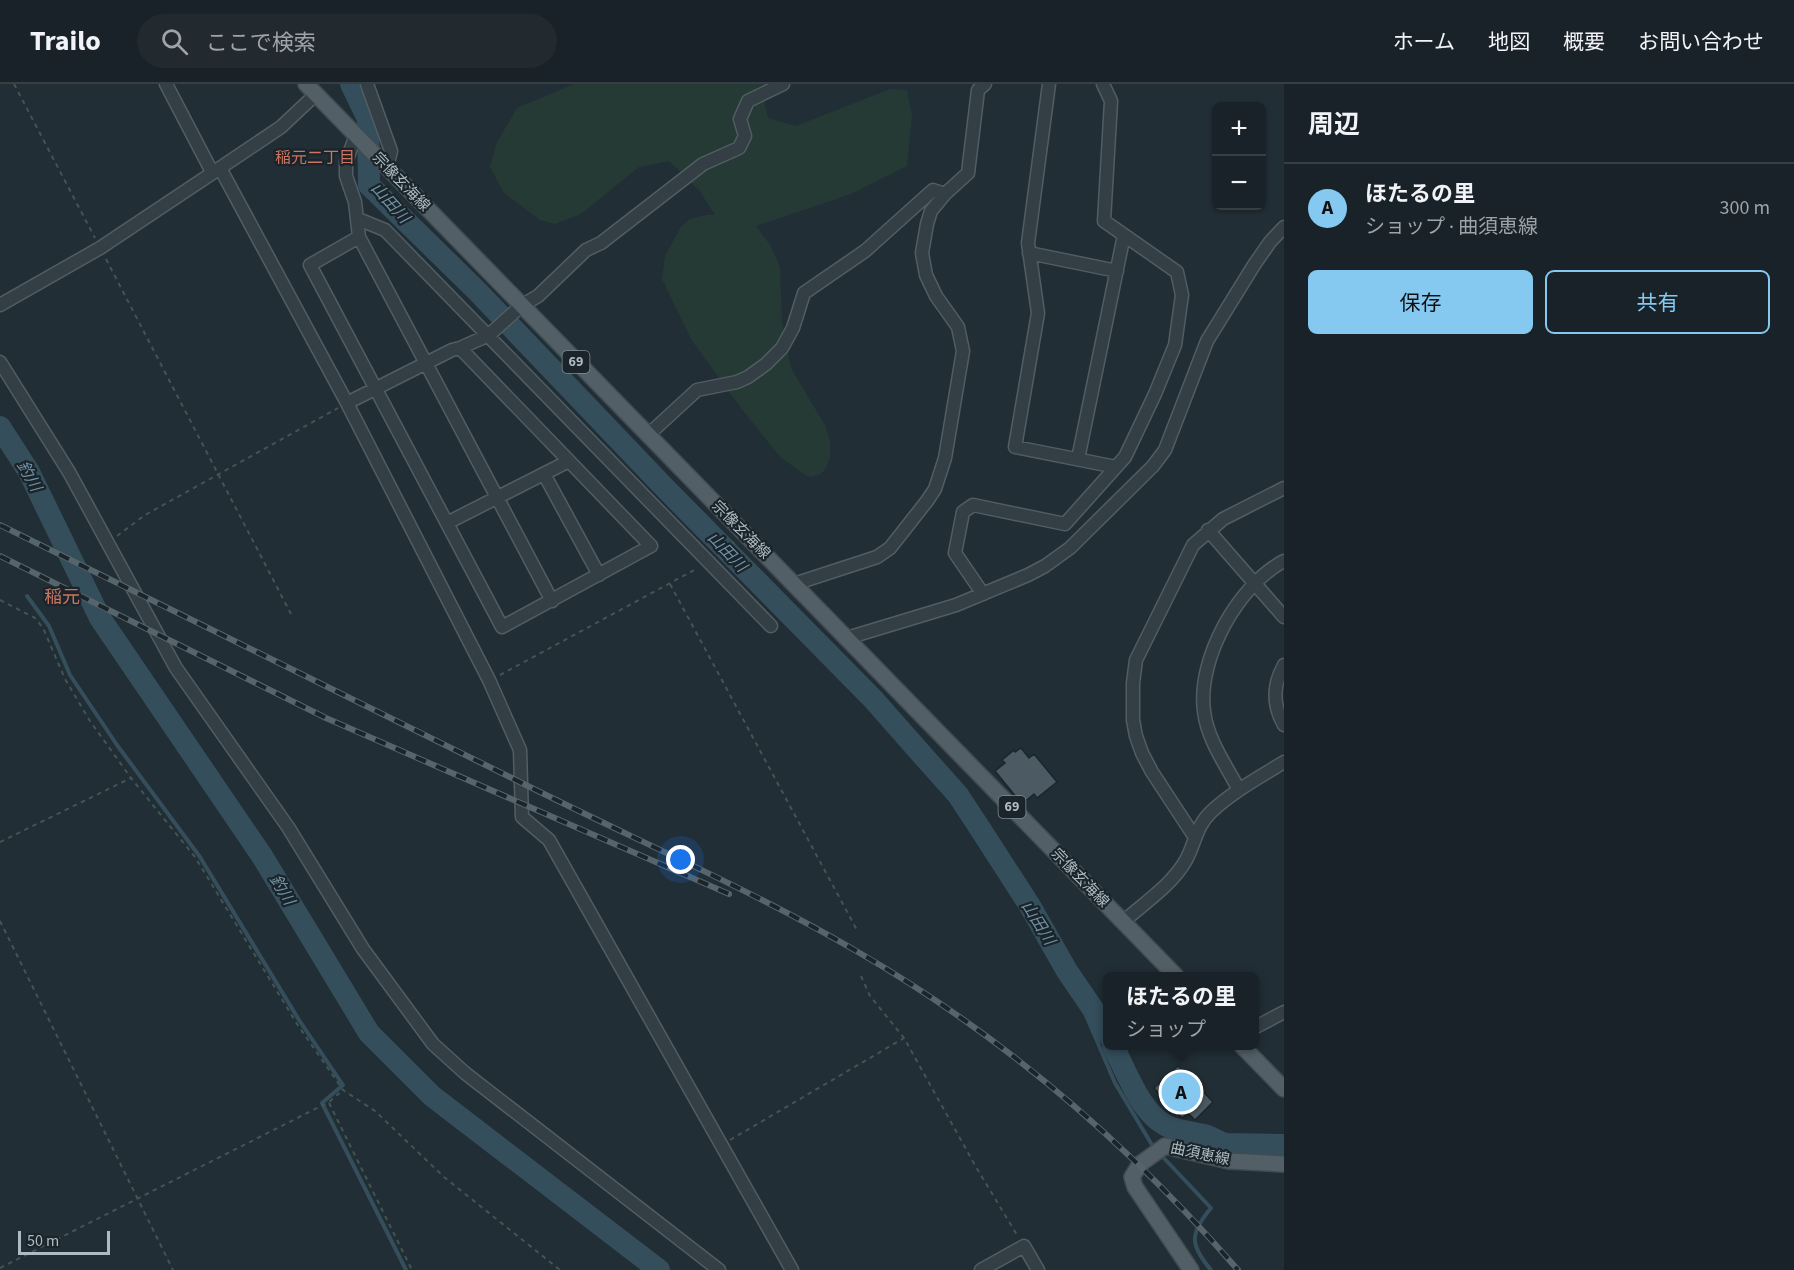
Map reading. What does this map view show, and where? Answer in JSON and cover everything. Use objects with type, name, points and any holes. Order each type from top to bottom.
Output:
[{"type":"main road","name":"宗像玄海線","points":[[311,89],[1172,972]]},
{"type":"main road","points":[[1246,1050],[1284,1089]]},
{"type":"main road","name":"曲須恵線","points":[[1191,1270],[1135,1187],[1132,1177],[1135,1169],[1165,1146],[1228,1161],[1284,1164]]},
{"type":"street","points":[[166,84],[347,403],[489,680],[520,750],[522,817],[549,840],[723,1144],[792,1270]]},
{"type":"street","points":[[367,84],[391,151],[387,167]]},
{"type":"street","points":[[347,403],[452,350],[489,336],[521,306],[538,296],[586,250],[601,243],[703,164],[739,148],[745,136],[740,119],[748,101],[783,84]]},
{"type":"street","points":[[794,584],[877,557],[890,548],[927,501],[941,474],[963,351],[957,327],[936,296],[926,275],[922,253],[927,224],[932,211],[945,194],[968,173],[978,90],[985,84]]},
{"type":"street","points":[[1049,84],[1028,243],[1038,314],[1015,447],[1116,467]]},
{"type":"street","points":[[983,594],[955,553],[963,512],[973,506],[1065,524],[1125,457],[1175,345],[1182,295],[1178,272],[1104,221],[1111,101],[1103,84]]},
{"type":"street","points":[[0,305],[100,248],[281,127],[311,89]]},
{"type":"street","points":[[356,135],[346,162],[346,176],[358,219],[359,237],[552,601]]},
{"type":"street","points":[[648,435],[697,390],[748,378],[766,364],[782,348],[793,328],[804,293],[865,250],[933,190],[945,194]]},
{"type":"street","points":[[358,219],[385,230],[771,626]]},
{"type":"street","points":[[848,638],[956,605],[1045,566],[1070,548],[1153,466],[1165,450],[1207,340],[1270,242],[1284,227]]},
{"type":"street","points":[[1078,459],[1124,235]]},
{"type":"street","points":[[359,237],[310,265],[502,627],[651,546],[460,348]]},
{"type":"street","points":[[1029,253],[1117,271]]},
{"type":"street","points":[[0,362],[69,472],[176,668],[288,827],[363,950],[433,1044],[465,1073],[719,1270]]},
{"type":"street","points":[[447,523],[569,461]]},
{"type":"street","points":[[544,474],[599,575]]},
{"type":"street","points":[[1194,836],[1142,753],[1136,736],[1133,720],[1133,683],[1136,660],[1192,545],[1223,519],[1284,488]]},
{"type":"street","points":[[1208,530],[1284,617]]},
{"type":"street","points":[[1239,790],[1209,733],[1204,712],[1203,680],[1206,665],[1238,601],[1254,583],[1284,561]]},
{"type":"street","points":[[1284,665],[1277,678],[1275,692],[1276,705],[1284,725]]},
{"type":"street","points":[[1123,922],[1171,880],[1186,860],[1194,836],[1210,813],[1239,790],[1284,762]]},
{"type":"street","points":[[1259,1025],[1284,1012]]},
{"type":"street","points":[[981,1270],[1024,1246],[1038,1270]]},
{"type":"path","points":[[14,84],[291,615]]},
{"type":"path","points":[[107,543],[145,515],[347,403]]},
{"type":"path","points":[[489,680],[710,562],[745,534]]},
{"type":"path","points":[[669,584],[858,932]]},
{"type":"path","points":[[0,600],[35,618],[43,628],[65,679],[90,721],[131,778],[195,857],[297,1024],[343,1090],[375,1111],[444,1177],[560,1270]]},
{"type":"path","points":[[0,842],[131,778]]},
{"type":"path","points":[[0,921],[173,1270]]},
{"type":"path","points":[[861,976],[870,996],[904,1038],[976,1167],[1024,1246]]},
{"type":"path","points":[[723,1144],[904,1038]]},
{"type":"path","points":[[0,1268],[329,1102],[343,1090]]},
{"type":"path","points":[[329,1102],[412,1270]]},
{"type":"green space","points":[[574,84],[779,84],[764,100],[768,118],[796,126],[890,89],[907,90],[912,116],[907,166],[851,194],[756,226],[771,246],[780,268],[782,322],[791,368],[825,425],[830,441],[830,457],[821,474],[811,477],[805,475],[780,457],[692,341],[662,279],[665,256],[681,227],[690,219],[715,215],[699,190],[669,161],[639,167],[581,214],[555,224],[540,220],[504,193],[490,167],[497,142],[517,108]]},
{"type":"building","points":[[1021,748],[1029,758],[1034,754],[1057,782],[1037,798],[1034,794],[1022,804],[995,771],[1005,763],[1002,760],[1014,750],[1015,752]]},
{"type":"building","points":[[1178,1066],[1213,1102],[1195,1120],[1188,1113],[1182,1118],[1154,1088]]},
{"type":"waterway","name":"山田川","points":[[351,84],[368,119],[369,185],[478,292],[664,487],[873,699],[958,795],[1030,906],[1067,971],[1103,1026]]},
{"type":"waterway","name":"釣川","points":[[0,427],[29,472],[100,618],[262,856],[369,1033],[432,1096],[659,1270]]},
{"type":"waterway","points":[[27,596],[49,626],[70,675],[117,745],[200,857],[299,1020],[343,1085],[322,1103],[406,1270]]},
{"type":"waterway","points":[[1067,971],[1115,1083],[1155,1150]]},
{"type":"waterway","name":"山田川","points":[[1115,1050],[1143,1104],[1161,1122],[1172,1128],[1204,1135],[1226,1144],[1284,1145]]},
{"type":"waterway","points":[[1161,1155],[1211,1208],[1199,1225],[1195,1239],[1199,1253],[1211,1270]]},
{"type":"railway","points":[[0,525],[740,889],[858,952],[963,1019],[1062,1095],[1153,1179],[1238,1270]]},
{"type":"railway","points":[[0,556],[326,718],[729,894]]},
{"type":"place","name":"ほたるの里","points":[[1181,1092]]},
{"type":"district","name":"稲元二丁目","points":[[315,158]]},
{"type":"district","name":"稲元","points":[[62,597]]}]
